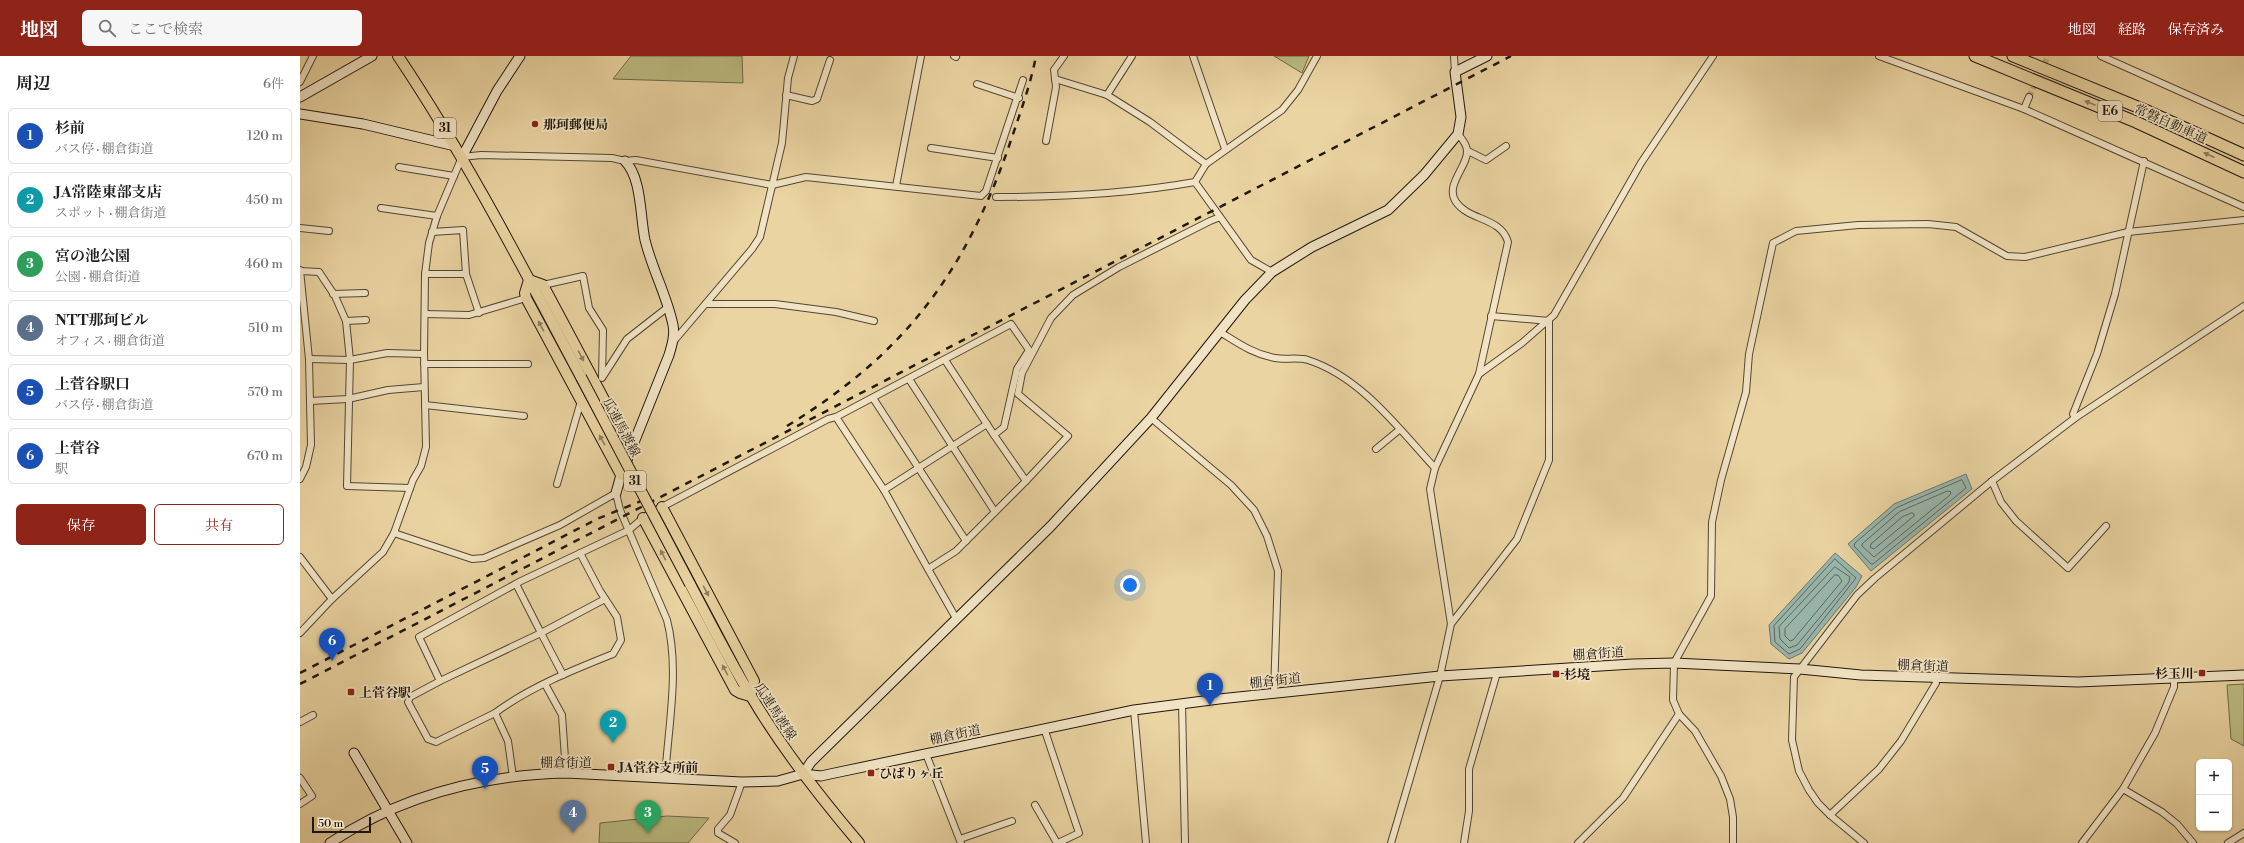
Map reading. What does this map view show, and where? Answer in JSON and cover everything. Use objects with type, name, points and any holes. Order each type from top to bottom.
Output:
[{"type":"highway","name":"常磐自動車道","points":[[1975,56],[2136,122],[2244,172]]},
{"type":"highway","name":"常磐自動車道","points":[[2013,56],[2145,110],[2244,155]]},
{"type":"main road","name":"瓜連馬渡線","points":[[398,56],[462,157],[750,696],[803,774],[859,843]]},
{"type":"main road","points":[[621,474],[526,298],[525,293],[529,280],[543,285],[631,450]]},
{"type":"main road","points":[[643,518],[735,690],[750,696],[754,681],[662,507]]},
{"type":"street","points":[[300,82],[313,56]]},
{"type":"street","points":[[300,98],[372,56]]},
{"type":"street","points":[[300,633],[332,599],[383,552],[394,533],[410,488],[421,466],[426,447],[424,354],[426,274],[432,232],[437,216],[462,157],[497,91],[520,56]]},
{"type":"street","points":[[673,342],[752,249],[760,237],[782,143],[788,78],[794,56]]},
{"type":"street","points":[[896,186],[921,56]]},
{"type":"street","points":[[1046,141],[1056,87],[1054,70],[1064,56]]},
{"type":"street","points":[[1107,95],[1132,56]]},
{"type":"street","points":[[1193,56],[1225,148]]},
{"type":"street","points":[[996,197],[1078,197],[1150,190],[1194,182],[1206,164],[1225,148],[1282,110],[1298,90],[1317,56]]},
{"type":"street","points":[[803,774],[811,762],[1051,526],[1151,418],[1245,300],[1272,272],[1312,247],[1388,210],[1424,175],[1458,134],[1461,116],[1454,56]]},
{"type":"street","points":[[1455,72],[1487,56]]},
{"type":"street","points":[[1480,374],[1549,321],[1641,163],[1713,56]]},
{"type":"street","points":[[1879,56],[2024,109],[2144,161],[2244,207]]},
{"type":"street","points":[[2101,56],[2244,120]]},
{"type":"street","points":[[786,95],[812,101],[817,99],[830,60]]},
{"type":"street","points":[[1055,79],[1107,95],[1150,122],[1206,164]]},
{"type":"street","points":[[462,157],[480,154],[612,158],[625,161],[636,160],[772,184],[806,177],[981,196],[986,190],[998,158],[1023,80]]},
{"type":"street","points":[[977,84],[1018,98]]},
{"type":"street","points":[[2024,109],[2029,97]]},
{"type":"street","points":[[300,114],[363,124],[455,146]]},
{"type":"street","points":[[1458,134],[1465,143],[1468,151],[1486,160],[1506,146]]},
{"type":"street","points":[[931,148],[998,158]]},
{"type":"street","points":[[1391,843],[1440,676],[1451,624],[1430,489],[1435,468],[1480,374],[1491,316],[1508,242],[1505,234],[1499,227],[1462,208],[1456,202],[1453,187],[1468,151]]},
{"type":"street","points":[[625,161],[631,167],[636,178],[646,241],[673,326],[673,342],[663,372],[621,474],[616,492],[620,510],[667,620],[671,637],[671,685],[665,779]]},
{"type":"street","points":[[2075,418],[2073,414],[2097,354],[2115,294],[2144,161]]},
{"type":"street","points":[[399,167],[454,176]]},
{"type":"street","points":[[1194,182],[1251,260],[1272,272]]},
{"type":"street","points":[[381,208],[437,216]]},
{"type":"street","points":[[928,569],[946,559],[966,541],[1026,481],[1068,436],[1018,394],[1022,373],[1051,318],[1072,295],[1119,267],[1220,217]]},
{"type":"street","points":[[1733,843],[1733,816],[1730,800],[1721,776],[1694,731],[1679,714],[1673,700],[1674,663],[1711,596],[1712,522],[1721,480],[1746,392],[1749,354],[1773,243],[1796,231],[1858,225],[1928,224],[1956,227],[2006,256],[2025,257],[2128,232],[2244,220]]},
{"type":"street","points":[[300,228],[329,231]]},
{"type":"street","points":[[432,232],[463,230],[466,274],[479,313]]},
{"type":"street","points":[[300,478],[306,467],[311,445],[309,359],[300,271],[319,272],[334,294],[346,321],[350,360],[347,486],[410,488]]},
{"type":"street","points":[[426,274],[466,274]]},
{"type":"street","points":[[543,285],[583,276],[589,308],[603,330],[602,378]]},
{"type":"street","points":[[334,294],[365,293]]},
{"type":"street","points":[[425,314],[479,313],[526,298]]},
{"type":"street","points":[[706,304],[776,304],[836,312],[874,321]]},
{"type":"street","points":[[1864,843],[1830,815],[1809,790],[1795,756],[1792,740],[1794,677],[1857,595],[1992,481],[2075,418],[2244,306]]},
{"type":"street","points":[[598,388],[602,378],[627,339],[668,307]]},
{"type":"street","points":[[1491,316],[1549,321]]},
{"type":"street","points":[[346,321],[366,320]]},
{"type":"street","points":[[1451,624],[1517,539],[1549,460],[1549,321]]},
{"type":"street","points":[[440,681],[418,637],[516,584],[629,530],[643,518],[662,507],[828,419],[836,417],[946,360],[1011,324],[1029,350],[1017,369],[1004,427],[994,435]]},
{"type":"street","points":[[1220,332],[1252,352],[1276,358],[1307,360],[1323,367],[1365,393],[1435,468]]},
{"type":"street","points":[[309,359],[350,360],[387,353],[424,354]]},
{"type":"street","points":[[946,360],[994,435],[1026,481]]},
{"type":"street","points":[[424,364],[528,364]]},
{"type":"street","points":[[909,379],[995,512]]},
{"type":"street","points":[[310,401],[348,399],[388,390],[424,386]]},
{"type":"street","points":[[873,398],[966,541]]},
{"type":"street","points":[[557,484],[581,401]]},
{"type":"street","points":[[425,405],[524,416]]},
{"type":"street","points":[[836,417],[884,490],[957,620]]},
{"type":"street","points":[[1151,418],[1231,485],[1254,510],[1267,536],[1278,571],[1274,693]]},
{"type":"street","points":[[884,490],[987,424]]},
{"type":"street","points":[[1376,449],[1399,430]]},
{"type":"street","points":[[1992,481],[2001,502],[2016,521],[2068,568],[2106,526]]},
{"type":"street","points":[[394,533],[472,559],[484,558],[560,525],[616,492]]},
{"type":"street","points":[[580,553],[605,599],[617,617],[621,640],[613,654],[563,675],[508,703],[495,713],[436,742],[428,740],[408,702],[410,696],[541,633],[605,599]]},
{"type":"street","points":[[300,557],[332,599]]},
{"type":"street","points":[[516,584],[563,675]]},
{"type":"street","name":"棚倉街道","points":[[330,843],[356,827],[388,811],[439,792],[513,776],[566,773],[742,782],[778,781],[803,774],[821,776],[1134,710],[1182,703],[1440,676],[1633,664],[1674,663],[1800,669],[1861,675],[2078,682],[2174,680],[2244,675]]},
{"type":"street","points":[[1464,843],[1469,811],[1469,769],[1497,673]]},
{"type":"street","points":[[1830,815],[1879,769],[1900,741],[1936,683],[1935,678]]},
{"type":"street","points":[[2082,843],[2123,789],[2155,734],[2174,687],[2174,680]]},
{"type":"street","points":[[545,684],[562,715],[566,773]]},
{"type":"street","points":[[1182,703],[1185,843]]},
{"type":"street","points":[[1134,710],[1146,843]]},
{"type":"street","points":[[495,713],[508,741],[513,776]]},
{"type":"street","points":[[1578,843],[1623,798],[1679,714]]},
{"type":"street","points":[[300,722],[313,715]]},
{"type":"street","points":[[1035,805],[1058,843],[1079,833],[1044,728]]},
{"type":"street","points":[[354,753],[407,843]]},
{"type":"street","points":[[926,754],[960,841],[1012,821]]},
{"type":"street","points":[[300,778],[312,796],[300,804]]},
{"type":"street","points":[[735,843],[718,834],[718,829],[730,815],[742,782]]},
{"type":"street","points":[[2123,789],[2162,812],[2177,824],[2193,843]]},
{"type":"street","points":[[2228,843],[2244,833]]},
{"type":"green space","points":[[631,56],[742,56],[743,83],[613,79]]},
{"type":"green space","points":[[1274,56],[1309,56],[1302,73]]},
{"type":"green space","points":[[2244,684],[2244,746],[2231,739],[2227,685]]},
{"type":"green space","points":[[667,816],[709,818],[688,843],[599,843],[600,823]]},
{"type":"water","points":[[1966,474],[1972,489],[1871,571],[1848,544],[1894,504]]},
{"type":"water","points":[[1835,553],[1862,576],[1856,587],[1802,653],[1789,659],[1771,644],[1769,625]]},
{"type":"tunnel","points":[[2029,97],[2048,56]]},
{"type":"railway","points":[[787,426],[828,399],[865,370],[897,340],[925,307],[950,272],[972,234],[991,192],[1020,113],[1031,79],[1036,56]]},
{"type":"railway","points":[[300,684],[1511,56]]},
{"type":"railway","points":[[300,673],[597,519],[651,497]]},
{"type":"place","name":"那珂郵便局","points":[[535,124]]},
{"type":"place","name":"上菅谷","points":[[332,661]]},
{"type":"place","name":"杉玉川","points":[[2202,673]]},
{"type":"place","name":"杉境","points":[[1556,674]]},
{"type":"place","name":"上菅谷駅","points":[[351,692]]},
{"type":"place","name":"杉前","points":[[1210,706]]},
{"type":"place","name":"JA常陸東部支店","points":[[613,743]]},
{"type":"place","name":"JA菅谷支所前","points":[[611,767]]},
{"type":"place","name":"ひばりヶ丘","points":[[871,773]]},
{"type":"place","name":"上菅谷駅口","points":[[485,789]]},
{"type":"place","name":"NTT那珂ビル","points":[[573,833]]},
{"type":"place","name":"宮の池公園","points":[[648,833]]}]
